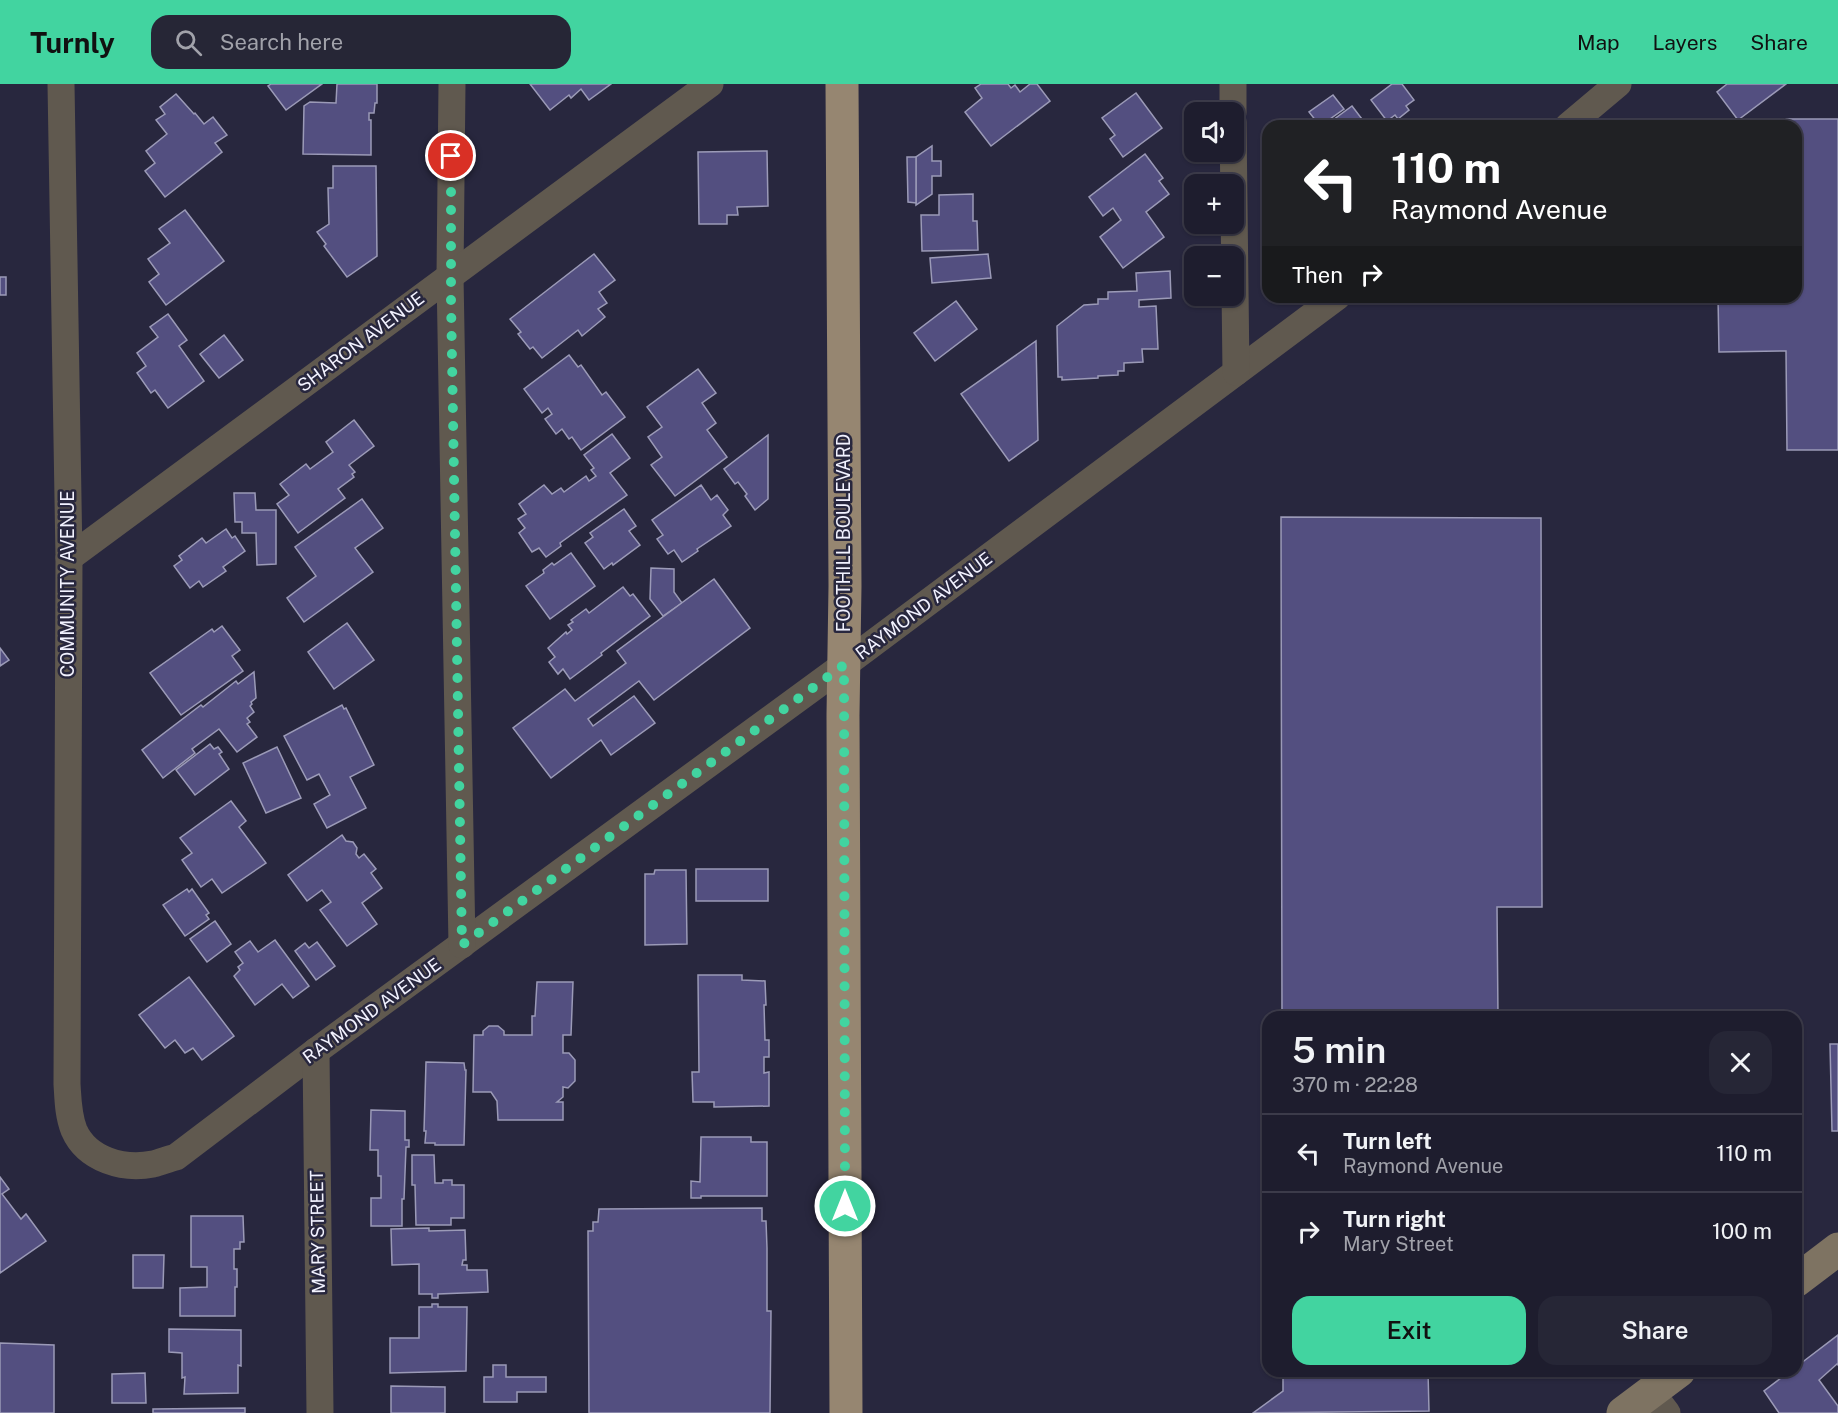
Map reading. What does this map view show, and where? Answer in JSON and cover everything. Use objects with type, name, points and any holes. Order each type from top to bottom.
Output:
[{"type":"main road","name":"FOOTHILL BOULEVARD","points":[[842,84],[846,1413]]},
{"type":"street","name":"COMMUNITY AVENUE","points":[[61,84],[69,558],[68,1084]]},
{"type":"street","points":[[452,84],[450,276],[462,945]]},
{"type":"street","name":"SHARON AVENUE","points":[[69,558],[710,84]]},
{"type":"street","points":[[1233,84],[1233,102]]},
{"type":"street","points":[[1575,120],[1618,84]]},
{"type":"street","points":[[1233,162],[1236,372]]},
{"type":"street","name":"RAYMOND AVENUE","points":[[68,1084],[69,1111],[75,1131],[91,1153],[119,1165],[152,1164],[176,1157],[316,1051],[844,665],[1329,303]]},
{"type":"street","name":"MARY STREET","points":[[316,1051],[320,1413]]},
{"type":"street","points":[[1802,1276],[1838,1249]]},
{"type":"street","points":[[1623,1413],[1659,1402],[1675,1377]]},
{"type":"building","points":[[271,84],[322,84],[286,110],[268,86]]},
{"type":"building","points":[[337,84],[377,84],[377,103],[375,103],[374,113],[369,113],[371,155],[303,154],[304,106],[310,102],[336,103]]},
{"type":"building","points":[[530,84],[611,84],[589,100],[581,89],[571,98],[569,95],[550,110]]},
{"type":"building","points":[[981,84],[1008,84],[1011,88],[1015,85],[1020,92],[1030,84],[1037,84],[1050,101],[991,146],[965,112],[982,98],[975,88]]},
{"type":"building","points":[[1392,84],[1402,84],[1414,100],[1406,106],[1409,110],[1398,119],[1395,115],[1386,120],[1371,100]]},
{"type":"building","points":[[1727,84],[1786,84],[1738,120],[1717,92]]},
{"type":"building","points":[[1136,93],[1162,128],[1123,157],[1110,139],[1115,135],[1102,118]]},
{"type":"building","points":[[176,94],[204,124],[213,117],[227,135],[215,143],[222,152],[165,197],[145,171],[155,163],[146,151],[167,134],[156,120],[165,114],[160,107]]},
{"type":"building","points":[[1333,95],[1344,109],[1328,120],[1315,120],[1309,112]]},
{"type":"building","points":[[1352,106],[1362,119],[1361,120],[1333,120]]},
{"type":"building","points":[[1838,119],[1838,450],[1787,450],[1786,351],[1719,352],[1718,303],[1802,303],[1802,120],[1786,120]]},
{"type":"building","points":[[932,146],[932,161],[941,161],[941,176],[932,176],[932,194],[916,205],[916,157]]},
{"type":"building","points":[[767,151],[768,206],[737,207],[738,215],[727,215],[727,224],[699,224],[698,152]]},
{"type":"building","points":[[1145,154],[1163,178],[1159,181],[1169,194],[1146,212],[1164,237],[1123,268],[1100,237],[1121,220],[1113,208],[1103,216],[1089,197]]},
{"type":"building","points":[[907,157],[916,157],[916,203],[908,202]]},
{"type":"building","points":[[333,166],[376,166],[377,256],[347,277],[324,246],[326,244],[317,232],[329,224],[328,188],[333,188]]},
{"type":"building","points":[[973,194],[973,221],[977,221],[978,250],[922,251],[921,215],[939,215],[939,195]]},
{"type":"building","points":[[185,210],[224,261],[166,305],[149,282],[159,274],[148,259],[170,243],[159,229]]},
{"type":"building","points":[[594,254],[615,280],[599,292],[607,303],[598,309],[605,317],[582,336],[578,330],[542,358],[533,347],[530,349],[518,334],[521,332],[510,319]]},
{"type":"building","points":[[988,254],[991,278],[932,283],[930,258]]},
{"type":"building","points":[[1170,271],[1171,298],[1139,300],[1139,307],[1156,306],[1158,349],[1142,349],[1143,362],[1124,363],[1124,371],[1118,371],[1118,375],[1062,380],[1062,377],[1058,377],[1057,326],[1084,305],[1098,304],[1098,299],[1108,299],[1108,292],[1137,291],[1136,273]]},
{"type":"building","points":[[0,277],[6,277],[6,295],[0,295]]},
{"type":"building","points":[[956,301],[977,329],[935,361],[914,333]]},
{"type":"building","points":[[168,314],[187,340],[179,346],[204,381],[168,408],[155,390],[151,393],[137,373],[146,366],[137,353],[158,337],[150,327]]},
{"type":"building","points":[[224,335],[243,360],[219,378],[200,354]]},
{"type":"building","points":[[1036,341],[1038,440],[1009,461],[961,394]]},
{"type":"building","points":[[569,355],[578,367],[581,365],[602,395],[606,392],[625,417],[581,450],[572,437],[569,439],[562,429],[556,434],[545,419],[552,414],[548,408],[542,413],[524,389]]},
{"type":"building","points":[[698,369],[716,393],[702,403],[716,423],[707,430],[727,457],[675,496],[651,465],[662,457],[648,437],[662,427],[647,407]]},
{"type":"building","points":[[354,420],[374,446],[349,465],[355,472],[352,474],[354,477],[338,489],[345,498],[298,533],[277,504],[289,495],[280,484],[306,464],[310,469],[333,452],[326,442]]},
{"type":"building","points":[[612,434],[630,458],[610,473],[627,495],[560,543],[561,546],[546,557],[539,548],[532,552],[519,533],[525,528],[518,519],[526,514],[519,504],[544,485],[552,494],[561,488],[564,492],[586,476],[589,481],[596,476],[591,470],[594,468],[584,455]]},
{"type":"building","points":[[768,435],[768,499],[755,510],[738,482],[735,484],[724,469]]},
{"type":"building","points":[[701,485],[711,500],[717,495],[728,510],[723,515],[731,526],[682,562],[674,550],[668,554],[657,539],[663,535],[652,520]]},
{"type":"building","points":[[234,493],[255,493],[256,510],[276,510],[276,564],[257,565],[256,533],[242,533],[242,522],[235,522]]},
{"type":"building","points":[[362,499],[383,528],[355,548],[373,572],[304,622],[287,598],[316,576],[295,547]]},
{"type":"building","points":[[624,509],[636,526],[629,531],[640,545],[604,569],[585,543],[593,537],[590,533]]},
{"type":"building","points":[[1281,517],[1541,518],[1542,907],[1497,907],[1498,1011],[1282,1011]]},
{"type":"building","points":[[226,529],[232,538],[235,536],[245,551],[223,567],[226,571],[203,587],[199,581],[190,588],[174,566],[182,560],[179,556],[202,538],[206,543]]},
{"type":"building","points":[[571,553],[595,586],[550,619],[526,586],[544,573],[543,570],[552,563],[554,565]]},
{"type":"building","points":[[651,568],[674,569],[674,592],[682,603],[663,616],[650,599]]},
{"type":"building","points":[[714,579],[750,628],[654,700],[639,681],[588,719],[593,726],[634,696],[655,723],[611,755],[601,740],[551,778],[513,728],[565,689],[575,701],[626,663],[617,651]]},
{"type":"building","points":[[623,587],[630,596],[633,594],[650,616],[570,679],[563,669],[558,674],[549,662],[555,657],[548,648],[566,632],[567,634],[572,630],[568,625],[573,622],[571,620],[586,609],[589,613]]},
{"type":"building","points":[[347,623],[374,660],[334,689],[308,652]]},
{"type":"building","points":[[222,626],[240,650],[232,656],[243,671],[181,715],[150,673],[212,629],[214,632]]},
{"type":"building","points":[[0,648],[9,660],[0,666]]},
{"type":"building","points":[[254,672],[256,698],[251,702],[250,706],[254,712],[247,718],[250,722],[247,724],[257,737],[237,752],[219,729],[192,749],[195,753],[163,778],[142,750],[201,705],[203,707],[236,681],[238,684]]},
{"type":"building","points":[[342,705],[344,709],[346,708],[374,765],[350,777],[366,808],[327,828],[314,804],[330,795],[319,774],[307,780],[284,736]]},
{"type":"building","points":[[210,744],[214,749],[218,747],[222,752],[219,754],[229,769],[195,795],[176,770]]},
{"type":"building","points":[[277,747],[301,798],[266,813],[243,763]]},
{"type":"building","points":[[231,801],[246,821],[239,827],[266,863],[222,893],[212,879],[201,887],[182,860],[192,853],[180,838]]},
{"type":"building","points":[[342,835],[346,841],[353,842],[359,858],[364,854],[376,869],[371,873],[382,888],[362,903],[377,924],[347,946],[320,910],[331,902],[322,890],[307,901],[288,875]]},
{"type":"building","points":[[696,869],[768,869],[768,901],[696,901]]},
{"type":"building","points":[[655,870],[686,870],[687,944],[645,945],[645,874],[654,874]]},
{"type":"building","points":[[187,889],[189,892],[192,889],[209,913],[206,915],[209,919],[185,936],[163,905]]},
{"type":"building","points":[[215,921],[231,944],[207,962],[190,939]]},
{"type":"building","points":[[275,940],[309,986],[293,998],[282,984],[255,1005],[234,976],[240,970],[238,967],[243,963],[235,952],[250,941],[258,952]]},
{"type":"building","points":[[317,942],[335,966],[316,980],[295,951],[305,943],[309,948]]},
{"type":"building","points":[[698,975],[742,975],[742,980],[765,981],[765,1040],[769,1040],[769,1057],[764,1057],[764,1073],[769,1072],[769,1106],[714,1107],[714,1102],[693,1102],[692,1072],[699,1072]]},
{"type":"building","points":[[189,977],[234,1036],[202,1060],[193,1048],[185,1053],[175,1040],[165,1048],[139,1015]]},
{"type":"building","points":[[537,982],[573,982],[571,1035],[563,1035],[563,1053],[569,1053],[575,1060],[575,1081],[568,1088],[563,1087],[563,1097],[557,1102],[563,1102],[563,1120],[498,1120],[497,1101],[491,1092],[473,1092],[474,1035],[483,1035],[483,1031],[489,1026],[498,1026],[504,1031],[504,1035],[532,1035]]},
{"type":"building","points":[[1830,1044],[1838,1044],[1838,1131],[1832,1131]]},
{"type":"building","points":[[426,1062],[464,1063],[466,1070],[464,1145],[425,1143]]},
{"type":"building","points":[[371,1110],[405,1111],[405,1140],[409,1140],[409,1147],[406,1147],[402,1226],[371,1226],[371,1198],[381,1198],[381,1176],[378,1176],[378,1150],[370,1150]]},
{"type":"building","points":[[701,1137],[751,1137],[751,1142],[767,1142],[767,1196],[691,1198],[691,1181],[700,1182]]},
{"type":"building","points":[[412,1155],[434,1155],[435,1183],[452,1180],[452,1185],[464,1185],[464,1218],[451,1218],[451,1225],[416,1225]]},
{"type":"building","points":[[0,1177],[9,1189],[2,1194],[21,1219],[26,1214],[46,1241],[0,1273]]},
{"type":"building","points":[[762,1208],[762,1221],[766,1221],[767,1311],[771,1311],[770,1413],[589,1413],[588,1231],[593,1231],[593,1222],[598,1222],[599,1209]]},
{"type":"building","points":[[191,1216],[243,1216],[244,1242],[240,1242],[240,1249],[234,1249],[234,1269],[237,1269],[235,1316],[180,1316],[180,1288],[207,1287],[207,1267],[191,1267]]},
{"type":"building","points":[[429,1228],[429,1231],[465,1230],[466,1260],[463,1260],[462,1265],[467,1265],[467,1270],[487,1270],[488,1292],[438,1294],[438,1298],[432,1298],[432,1294],[419,1294],[419,1264],[392,1265],[391,1229]]},
{"type":"building","points":[[133,1255],[164,1255],[163,1288],[133,1288]]},
{"type":"building","points":[[432,1304],[438,1304],[438,1307],[467,1307],[466,1371],[390,1373],[390,1338],[419,1338],[419,1307],[432,1307]]},
{"type":"building","points":[[169,1329],[241,1330],[238,1393],[184,1394],[185,1377],[182,1378],[182,1353],[169,1352]]},
{"type":"building","points":[[1838,1335],[1838,1365],[1819,1380],[1838,1406],[1838,1413],[1779,1413],[1764,1391],[1782,1377],[1802,1377],[1802,1362]]},
{"type":"building","points":[[0,1343],[54,1345],[54,1413],[0,1413]]},
{"type":"building","points":[[493,1365],[506,1365],[506,1377],[546,1377],[546,1392],[517,1392],[517,1402],[484,1402],[484,1377],[493,1377]]},
{"type":"building","points":[[145,1373],[146,1403],[112,1403],[112,1374]]},
{"type":"building","points":[[1283,1377],[1428,1377],[1429,1411],[1253,1413],[1283,1391]]},
{"type":"building","points":[[391,1386],[445,1387],[445,1413],[391,1413]]},
{"type":"building","points":[[245,1408],[245,1413],[153,1413],[153,1409]]},
{"type":"route","points":[[451,156],[451,300],[462,945],[844,665],[845,1206]]}]
